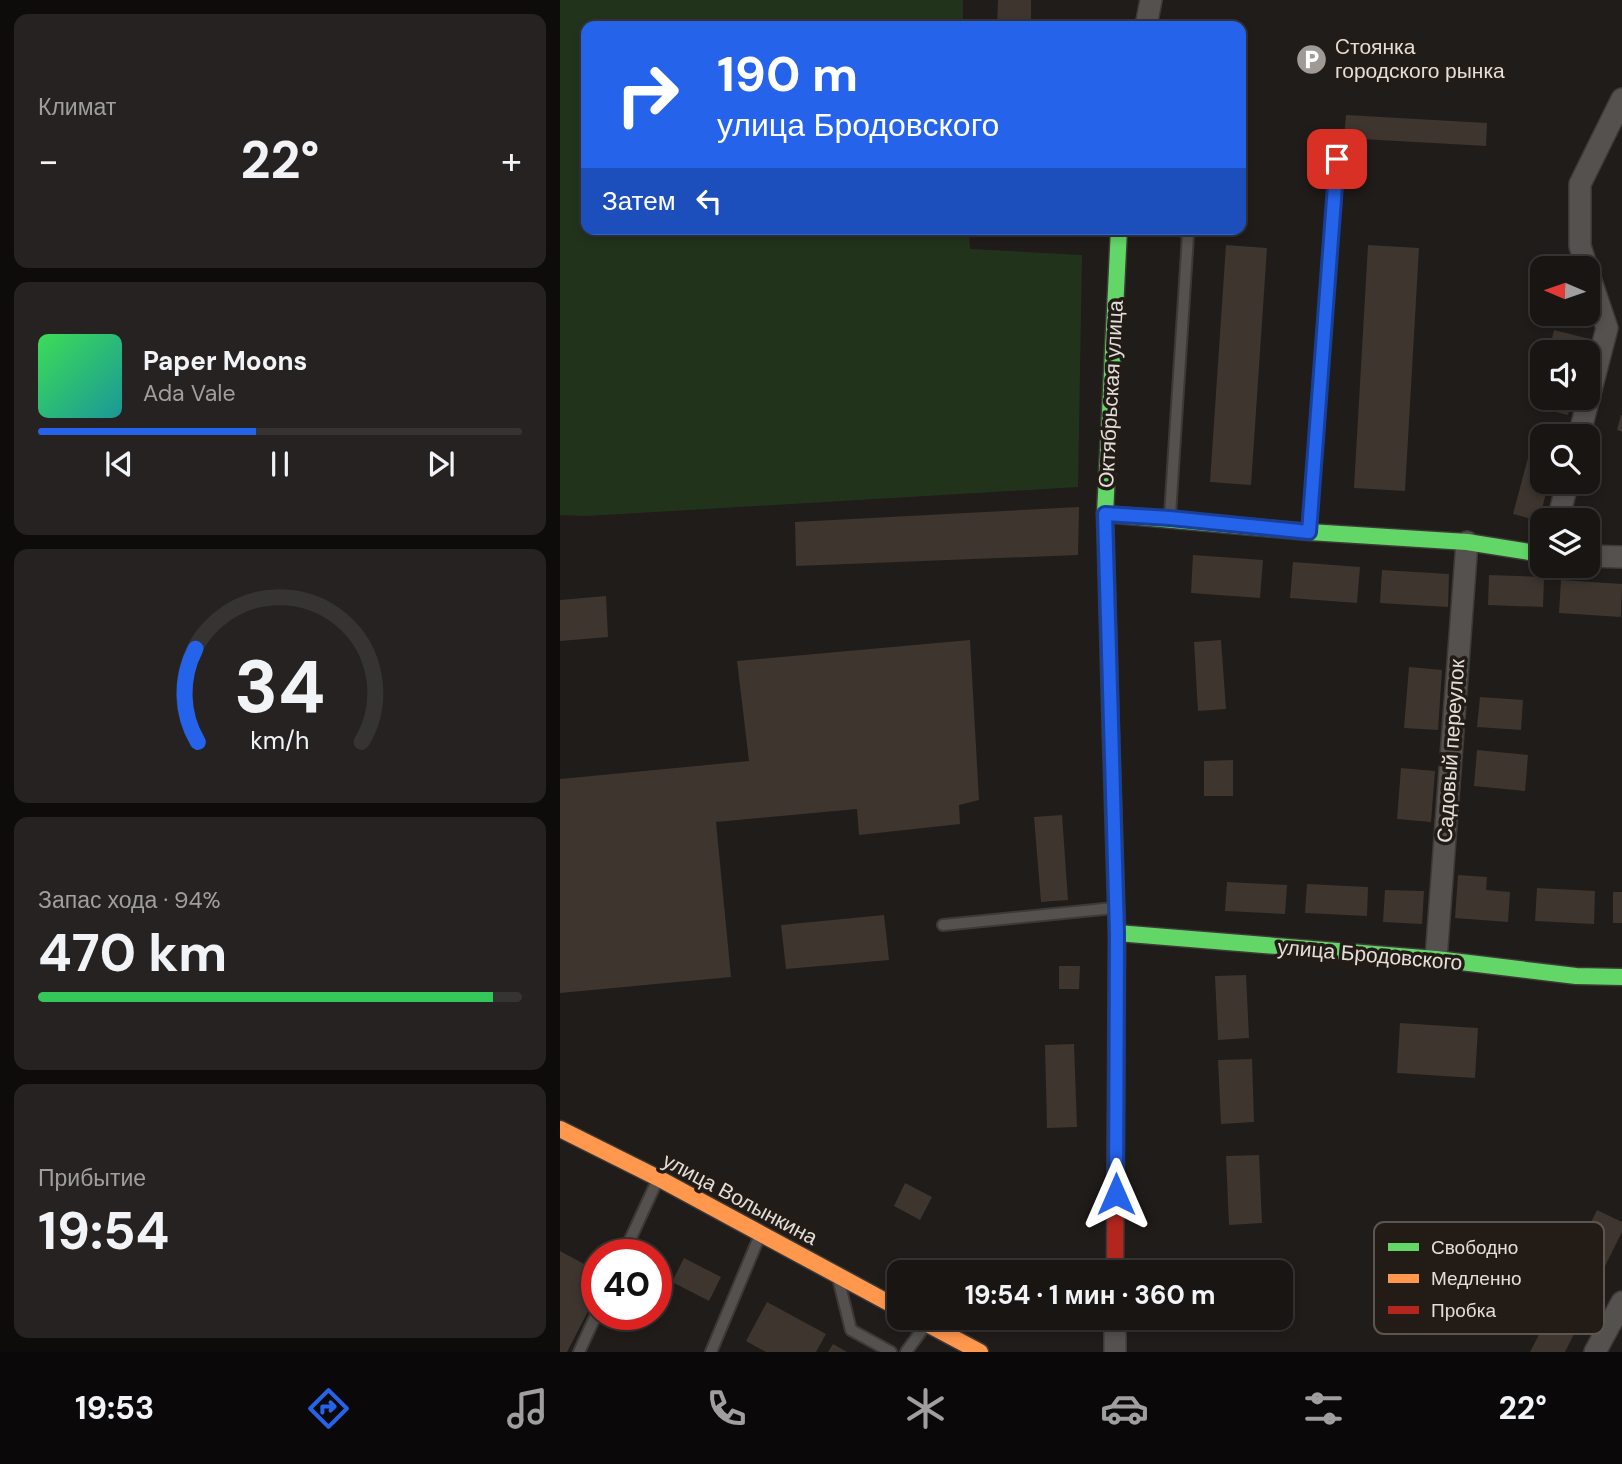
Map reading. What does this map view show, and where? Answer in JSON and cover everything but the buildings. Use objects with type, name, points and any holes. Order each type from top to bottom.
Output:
[{"type":"street","points":[[1147,21],[1151,0]]},
{"type":"street","points":[[1583,256],[1580,246],[1580,184],[1622,99]]},
{"type":"street","name":"Октябрьская улица","points":[[1115,1260],[1117,933],[1105,514],[1119,235]]},
{"type":"street","points":[[1583,424],[1614,328],[1600,297]]},
{"type":"street","points":[[1105,514],[1309,532],[1467,542],[1530,552]]},
{"type":"street","name":"Садовый переулок","points":[[1436,959],[1467,542]]},
{"type":"street","points":[[1600,556],[1622,557]]},
{"type":"street","name":"улица Бродовского","points":[[1117,933],[1436,959],[1576,976],[1622,977]]},
{"type":"street","name":"улица Волынкина","points":[[560,1129],[658,1178],[887,1302]]},
{"type":"street","points":[[1595,1352],[1622,1302]]},
{"type":"street","points":[[939,1330],[980,1352]]},
{"type":"street","points":[[1115,1330],[1115,1352]]},
{"type":"lane","points":[[1309,532],[1337,159]]},
{"type":"lane","points":[[1170,518],[1188,235]]},
{"type":"lane","points":[[943,925],[1116,908]]},
{"type":"lane","points":[[630,1239],[658,1178]]},
{"type":"lane","points":[[711,1352],[761,1233]]},
{"type":"lane","points":[[837,1275],[851,1330],[891,1352]]},
{"type":"lane","points":[[579,1352],[589,1330]]},
{"type":"lane","points":[[906,1352],[917,1330]]},
{"type":"green space","points":[[560,0],[963,0],[963,21],[581,21],[581,235],[969,235],[970,249],[1082,255],[1078,487],[587,516],[560,515]]},
{"type":"traffic: fast","points":[[1111,736],[1105,514],[1119,235]]},
{"type":"traffic: fast","points":[[1105,514],[1309,532],[1467,542],[1530,552]]},
{"type":"traffic: fast","points":[[1117,933],[1436,959],[1576,976],[1622,977]]},
{"type":"traffic: slow","points":[[560,1129],[658,1178],[887,1302]]},
{"type":"traffic: slow","points":[[939,1330],[980,1352]]},
{"type":"traffic: jam","points":[[1111,736],[1117,933],[1115,1260]]},
{"type":"place","name":"Cтоянка городского рынка","points":[[1312,59]]},
{"type":"route","points":[[1116,1194],[1117,933],[1105,514],[1309,532],[1337,159]]}]
